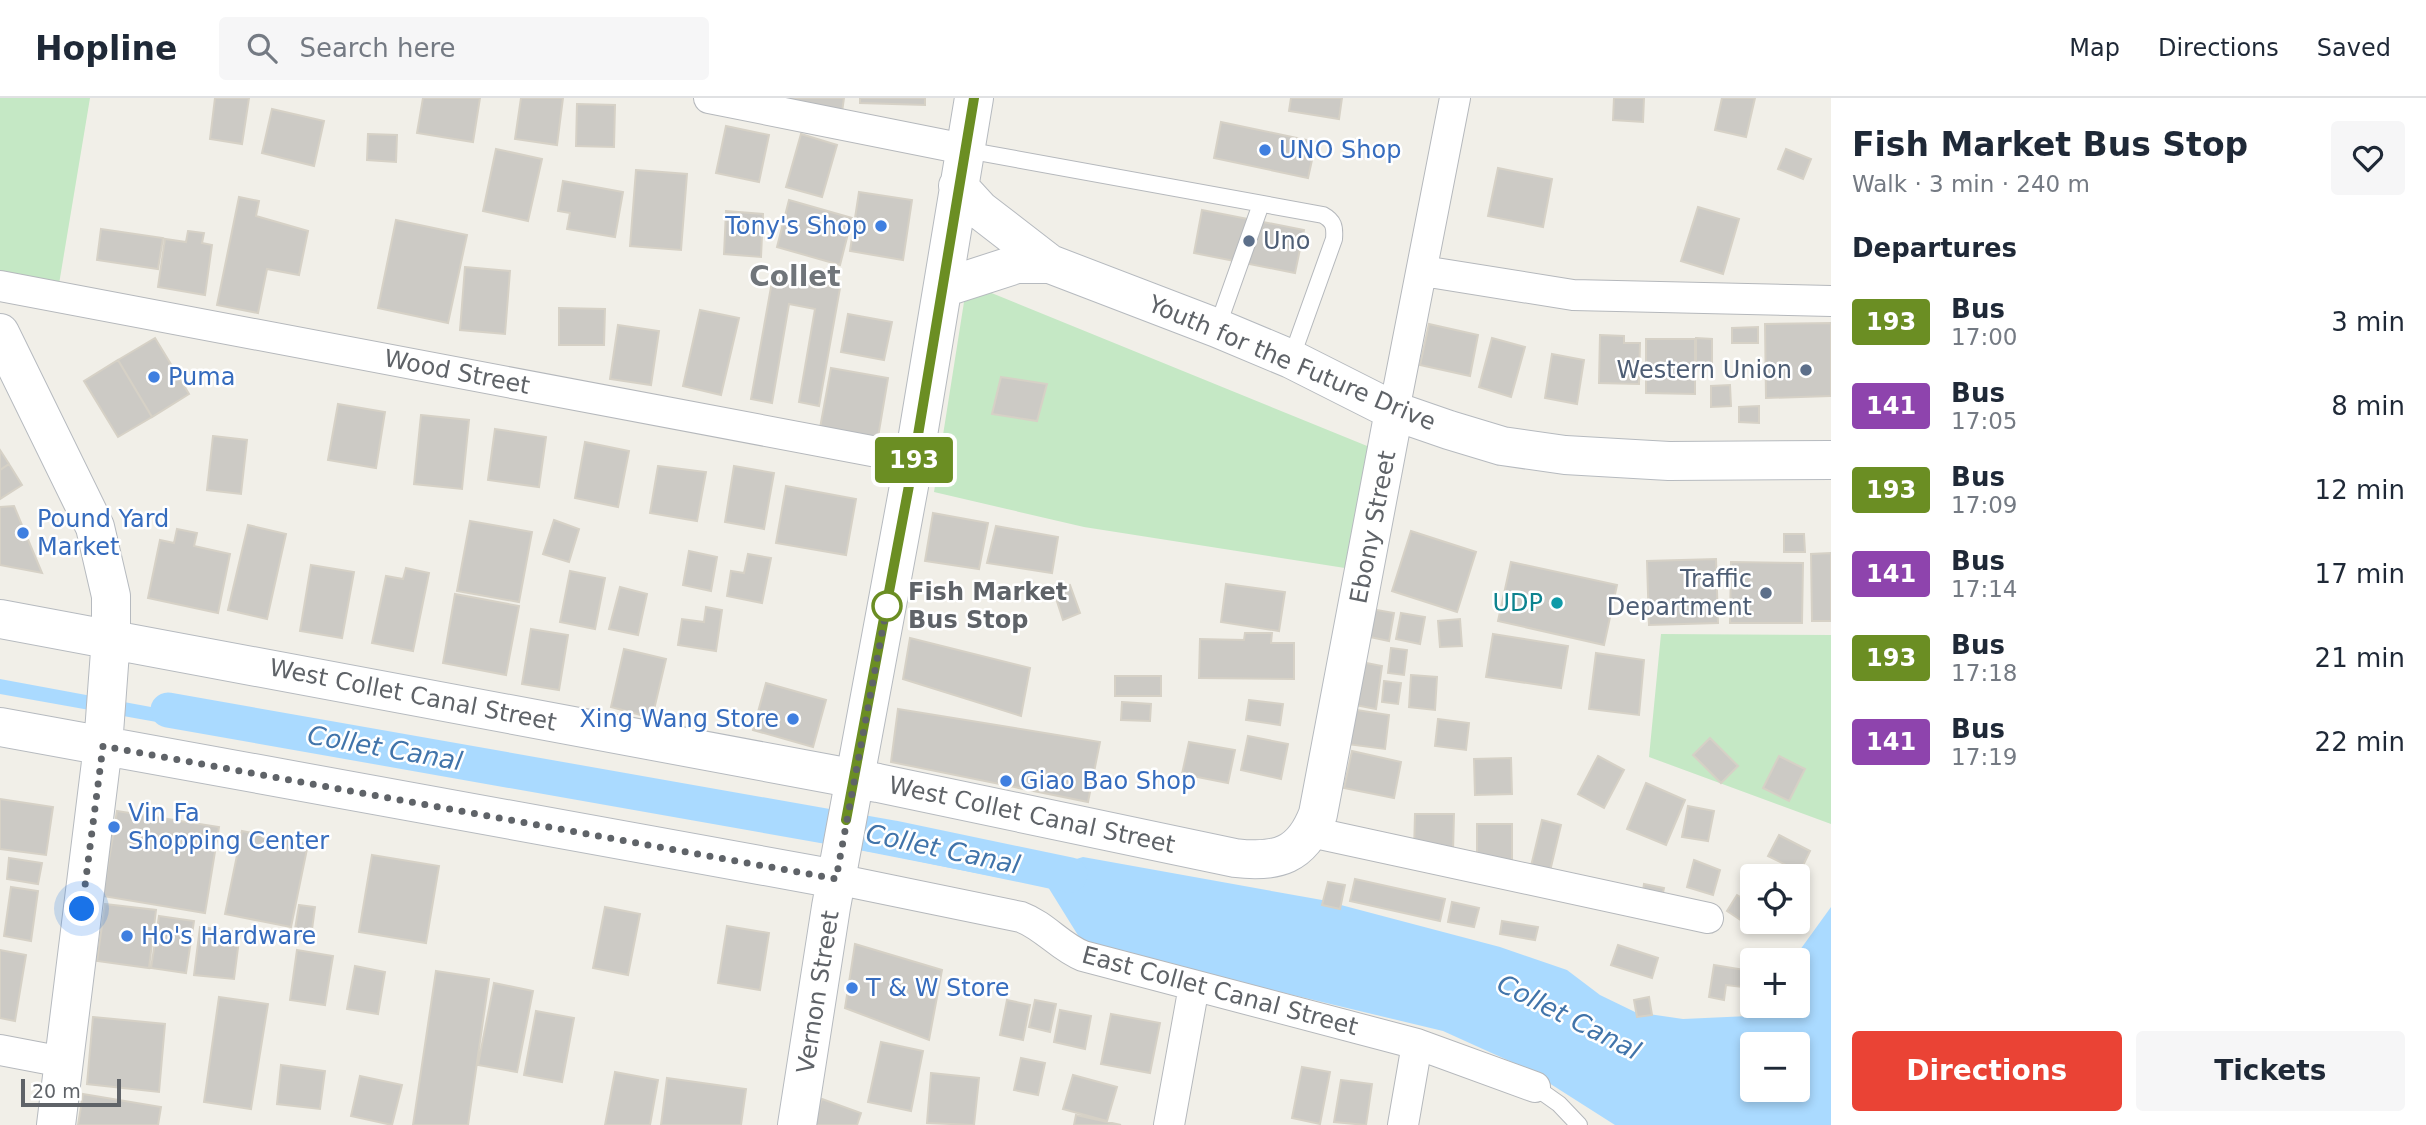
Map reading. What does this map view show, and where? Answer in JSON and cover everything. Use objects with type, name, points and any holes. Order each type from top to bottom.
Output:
[{"type":"main road","points":[[856,779],[914,459],[974,98]]},
{"type":"main road","name":"Youth for the Future Drive","points":[[958,186],[979,210],[1050,264],[1291,359],[1395,411],[1502,446],[1565,455],[1669,461],[1831,460]]},
{"type":"main road","name":"Youth for the Future Drive","points":[[943,288],[1017,264],[1050,264]]},
{"type":"main road","points":[[0,333],[95,527],[111,596],[110,653],[103,737],[56,1125]]},
{"type":"main road","name":"Ebony Street","points":[[1311,832],[1318,814],[1395,411]]},
{"type":"main road","name":"West Collet Canal Street","points":[[0,619],[110,653],[856,779],[1235,859],[1264,862],[1289,855],[1311,832]]},
{"type":"main road","name":"East Collet Canal Street","points":[[0,727],[103,737],[838,869]]},
{"type":"main road","name":"Vernon Street","points":[[797,1125],[846,820],[856,779]]},
{"type":"street","points":[[709,98],[964,149]]},
{"type":"street","name":"Ebony Street","points":[[1395,411],[1455,98]]},
{"type":"street","points":[[1423,271],[1573,296],[1831,301]]},
{"type":"street","name":"Wood Street","points":[[0,286],[914,459]]},
{"type":"street","points":[[1311,832],[1708,918]]},
{"type":"street","name":"East Collet Canal Street","points":[[838,869],[1021,917],[1035,923],[1065,949],[1083,956],[1417,1044],[1535,1087]]},
{"type":"street","points":[[1169,1125],[1194,986]]},
{"type":"street","points":[[1403,1125],[1417,1044]]},
{"type":"street","points":[[0,1049],[63,1062]]},
{"type":"lane","points":[[964,149],[1323,215],[1331,219],[1335,228],[1334,239],[1291,359]]},
{"type":"lane","points":[[1217,328],[1261,204]]},
{"type":"lane","points":[[1535,1087],[1559,1104],[1579,1125]]},
{"type":"green space","points":[[0,98],[90,98],[59,284],[0,274]]},
{"type":"green space","points":[[967,283],[1377,450],[1364,571],[1084,527],[934,492]]},
{"type":"green space","points":[[1661,634],[1831,635],[1831,824],[1649,757]]},
{"type":"water","points":[[0,679],[809,829],[1043,869],[1083,857],[1322,900],[1500,947],[1567,970],[1600,995],[1635,1012],[1683,1019],[1740,1016],[1810,1018],[1810,948],[1801,948],[1831,907],[1831,1125],[1615,1125],[1527,1069],[1443,1031],[1084,945],[1048,887],[690,817],[0,694]]},
{"type":"building","points":[[215,98],[249,98],[242,144],[210,139]]},
{"type":"building","points":[[423,98],[480,98],[473,142],[417,133]]},
{"type":"building","points":[[521,98],[563,98],[557,145],[515,139]]},
{"type":"building","points":[[786,98],[844,98],[842,112],[785,104]]},
{"type":"building","points":[[860,98],[925,98],[925,105],[860,103]]},
{"type":"building","points":[[1291,98],[1342,98],[1339,119],[1289,111]]},
{"type":"building","points":[[1614,98],[1644,98],[1643,122],[1613,120]]},
{"type":"building","points":[[1722,98],[1755,98],[1746,137],[1715,130]]},
{"type":"building","points":[[577,104],[615,105],[614,147],[576,146]]},
{"type":"building","points":[[272,109],[324,121],[314,166],[262,153]]},
{"type":"building","name":"UNO Shop","points":[[1221,122],[1316,142],[1308,178],[1214,158]]},
{"type":"building","points":[[726,126],[769,135],[759,182],[716,173]]},
{"type":"building","points":[[368,134],[397,135],[396,162],[367,160]]},
{"type":"building","points":[[801,134],[837,145],[822,197],[786,187]]},
{"type":"building","points":[[496,149],[542,159],[528,221],[483,211]]},
{"type":"building","points":[[1786,149],[1811,159],[1803,179],[1778,169]]},
{"type":"building","points":[[1498,168],[1552,179],[1543,227],[1488,216]]},
{"type":"building","points":[[636,170],[687,174],[681,250],[630,246]]},
{"type":"building","points":[[563,181],[623,192],[615,237],[567,229],[570,213],[558,211]]},
{"type":"building","name":"Tony's Shop","points":[[859,192],[912,200],[903,260],[850,251]]},
{"type":"building","points":[[239,197],[259,201],[256,216],[308,231],[299,275],[267,269],[258,313],[217,305]]},
{"type":"building","points":[[789,200],[852,218],[840,265],[777,247]]},
{"type":"building","points":[[1698,207],[1739,219],[1723,274],[1681,261]]},
{"type":"building","name":"Uno","points":[[1202,210],[1304,230],[1295,273],[1194,253]]},
{"type":"building","points":[[726,211],[763,214],[761,257],[724,254]]},
{"type":"building","points":[[396,220],[467,235],[448,323],[378,308]]},
{"type":"building","points":[[101,229],[163,238],[158,269],[97,260]]},
{"type":"building","points":[[188,231],[204,233],[202,243],[212,245],[205,295],[158,287],[165,239],[186,242]]},
{"type":"building","points":[[465,267],[510,271],[505,334],[460,330]]},
{"type":"building","points":[[773,276],[840,288],[819,406],[799,402],[815,309],[789,304],[772,403],[751,399]]},
{"type":"building","points":[[559,308],[605,309],[604,345],[559,345]]},
{"type":"building","points":[[700,310],[739,318],[721,395],[683,386]]},
{"type":"building","points":[[848,314],[892,322],[884,360],[841,352]]},
{"type":"building","points":[[1831,323],[1831,396],[1766,398],[1765,324]]},
{"type":"building","points":[[1429,324],[1478,335],[1470,376],[1420,365]]},
{"type":"building","points":[[618,325],[659,331],[651,385],[610,379]]},
{"type":"building","points":[[1758,327],[1758,343],[1732,343],[1732,328]]},
{"type":"building","points":[[1600,335],[1624,336],[1624,343],[1640,343],[1639,384],[1599,383]]},
{"type":"building","name":"Puma","points":[[155,338],[189,394],[152,417],[118,360]]},
{"type":"building","points":[[1492,338],[1525,347],[1511,397],[1479,387]]},
{"type":"building","points":[[1696,338],[1712,339],[1712,363],[1696,363]]},
{"type":"building","points":[[1646,339],[1695,339],[1695,394],[1646,393]]},
{"type":"building","points":[[1552,354],[1584,360],[1577,404],[1545,398]]},
{"type":"building","name":"Puma","points":[[118,360],[152,417],[118,437],[84,381]]},
{"type":"building","points":[[831,368],[888,378],[876,449],[818,439]]},
{"type":"building","points":[[1001,377],[1047,384],[1037,421],[992,414]]},
{"type":"building","points":[[1730,385],[1731,406],[1711,407],[1711,386]]},
{"type":"building","points":[[338,404],[385,412],[376,468],[328,460]]},
{"type":"building","points":[[1759,406],[1759,423],[1739,422],[1739,407]]},
{"type":"building","points":[[421,415],[469,420],[462,489],[414,484]]},
{"type":"building","points":[[495,429],[546,437],[539,487],[488,480]]},
{"type":"building","points":[[213,436],[247,440],[241,494],[207,490]]},
{"type":"building","points":[[585,442],[629,451],[618,507],[575,498]]},
{"type":"building","points":[[0,450],[9,464],[0,470]]},
{"type":"building","points":[[9,464],[22,485],[0,499],[0,470]]},
{"type":"building","points":[[658,466],[706,472],[697,521],[650,513]]},
{"type":"building","points":[[734,466],[774,473],[764,529],[725,522]]},
{"type":"building","points":[[786,486],[856,499],[846,555],[776,543]]},
{"type":"building","points":[[14,506],[42,573],[0,565],[0,507]]},
{"type":"building","points":[[933,513],[988,523],[979,569],[925,561]]},
{"type":"building","points":[[554,520],[579,529],[569,562],[543,554]]},
{"type":"building","points":[[470,521],[532,532],[519,602],[457,591]]},
{"type":"building","points":[[248,525],[286,534],[267,619],[228,610]]},
{"type":"building","points":[[996,526],[1058,537],[1052,573],[987,563]]},
{"type":"building","points":[[177,529],[197,533],[194,546],[230,554],[218,613],[148,598],[160,540],[174,543]]},
{"type":"building","points":[[1411,531],[1476,552],[1457,612],[1392,591]]},
{"type":"building","points":[[1784,534],[1804,534],[1805,552],[1784,552]]},
{"type":"building","points":[[689,551],[717,557],[711,591],[683,585]]},
{"type":"building","points":[[1831,553],[1831,621],[1812,621],[1811,554]]},
{"type":"building","points":[[748,554],[771,558],[762,603],[727,596],[731,571],[744,573]]},
{"type":"building","points":[[1716,559],[1718,623],[1649,625],[1647,561]]},
{"type":"building","name":"UDP","points":[[1511,562],[1617,585],[1604,645],[1498,621]]},
{"type":"building","name":"Traffic Department","points":[[1731,562],[1803,563],[1802,623],[1730,623]]},
{"type":"building","points":[[311,565],[354,572],[342,638],[300,631]]},
{"type":"building","points":[[406,568],[429,573],[413,651],[372,643],[386,576],[403,579]]},
{"type":"building","points":[[570,571],[605,578],[595,629],[560,622]]},
{"type":"building","points":[[1226,584],[1285,592],[1279,631],[1221,622]]},
{"type":"building","points":[[1070,585],[1080,613],[1063,620],[1054,592]]},
{"type":"building","points":[[620,587],[647,594],[638,635],[609,629]]},
{"type":"building","points":[[455,594],[519,606],[506,675],[443,663]]},
{"type":"building","points":[[706,607],[722,610],[716,651],[678,645],[682,619],[704,622]]},
{"type":"building","points":[[1371,609],[1394,613],[1389,641],[1365,636]]},
{"type":"building","points":[[1401,613],[1425,617],[1420,644],[1396,639]]},
{"type":"building","points":[[1460,619],[1462,646],[1440,647],[1438,621]]},
{"type":"building","points":[[531,629],[568,635],[559,690],[522,684]]},
{"type":"building","points":[[1245,633],[1272,633],[1271,643],[1294,643],[1294,679],[1199,678],[1200,639],[1244,640]]},
{"type":"building","points":[[1493,634],[1568,646],[1561,688],[1486,677]]},
{"type":"building","points":[[910,638],[1030,668],[1021,716],[903,679]]},
{"type":"building","points":[[1391,648],[1407,650],[1404,675],[1388,673]]},
{"type":"building","points":[[624,649],[666,659],[652,718],[611,707]]},
{"type":"building","points":[[1596,653],[1644,660],[1639,715],[1589,709]]},
{"type":"building","points":[[1356,661],[1382,666],[1376,709],[1350,704]]},
{"type":"building","points":[[1411,675],[1437,677],[1435,710],[1409,707]]},
{"type":"building","points":[[1115,676],[1161,676],[1161,696],[1115,696]]},
{"type":"building","points":[[1384,681],[1401,683],[1398,704],[1382,702]]},
{"type":"building","points":[[766,683],[826,700],[813,747],[753,730]]},
{"type":"building","points":[[1249,700],[1283,704],[1280,725],[1246,720]]},
{"type":"building","points":[[1122,702],[1151,704],[1150,721],[1121,720]]},
{"type":"building","points":[[1344,708],[1389,715],[1385,749],[1339,743]]},
{"type":"building","points":[[898,709],[1100,742],[1088,802],[891,762]]},
{"type":"building","points":[[1438,719],[1469,723],[1466,750],[1435,746]]},
{"type":"building","points":[[1248,736],[1288,744],[1281,779],[1241,770]]},
{"type":"building","points":[[1710,738],[1738,766],[1721,783],[1693,755]]},
{"type":"building","points":[[1189,742],[1235,750],[1228,783],[1182,774]]},
{"type":"building","points":[[1352,751],[1401,762],[1394,798],[1344,788]]},
{"type":"building","points":[[1598,756],[1624,770],[1604,808],[1578,794]]},
{"type":"building","points":[[1779,756],[1805,769],[1789,801],[1763,788]]},
{"type":"building","points":[[1511,758],[1512,794],[1475,795],[1474,759]]},
{"type":"building","points":[[1646,783],[1685,800],[1666,845],[1627,829]]},
{"type":"building","points":[[0,799],[53,807],[46,855],[0,849]]},
{"type":"building","points":[[1688,806],[1714,811],[1708,841],[1682,837]]},
{"type":"building","points":[[117,811],[219,827],[205,913],[103,896]]},
{"type":"building","points":[[1415,814],[1454,814],[1453,852],[1414,851]]},
{"type":"building","points":[[1542,820],[1561,825],[1546,888],[1527,883]]},
{"type":"building","points":[[1477,824],[1512,824],[1512,867],[1477,866]]},
{"type":"building","points":[[242,831],[308,844],[291,927],[225,914]]},
{"type":"building","points":[[1779,835],[1810,851],[1804,864],[1784,864],[1768,856]]},
{"type":"building","points":[[372,855],[439,866],[426,943],[359,932]]},
{"type":"building","points":[[9,858],[42,863],[38,884],[7,879]]},
{"type":"building","points":[[1694,860],[1720,870],[1713,895],[1687,887]]},
{"type":"building","points":[[1355,879],[1445,899],[1440,921],[1350,901]]},
{"type":"building","points":[[1328,882],[1345,885],[1340,909],[1322,905]]},
{"type":"building","points":[[1644,884],[1664,888],[1660,907],[1641,904]]},
{"type":"building","points":[[11,887],[38,891],[31,941],[4,936]]},
{"type":"building","points":[[1737,895],[1740,897],[1740,920],[1727,911]]},
{"type":"building","points":[[1452,902],[1479,908],[1474,927],[1448,922]]},
{"type":"building","name":"Ho's Hardware","points":[[105,904],[156,910],[149,968],[97,961]]},
{"type":"building","points":[[299,905],[315,907],[311,937],[294,935]]},
{"type":"building","points":[[605,907],[640,914],[628,975],[593,968]]},
{"type":"building","points":[[159,916],[194,921],[186,973],[151,968]]},
{"type":"building","points":[[1502,921],[1538,927],[1535,940],[1500,934]]},
{"type":"building","points":[[727,926],[769,933],[760,990],[718,983]]},
{"type":"building","points":[[200,927],[240,932],[234,979],[194,975]]},
{"type":"building","points":[[855,944],[942,970],[929,1040],[845,1008]]},
{"type":"building","points":[[1618,945],[1658,958],[1652,978],[1611,965]]},
{"type":"building","points":[[0,950],[26,955],[15,1021],[0,1018]]},
{"type":"building","points":[[297,950],[333,956],[325,1005],[290,1000]]},
{"type":"building","points":[[1714,965],[1740,969],[1740,987],[1726,985],[1724,1000],[1709,997]]},
{"type":"building","points":[[355,966],[385,972],[378,1014],[347,1009]]},
{"type":"building","points":[[436,971],[489,979],[468,1125],[413,1125]]},
{"type":"building","points":[[494,983],[533,991],[517,1072],[478,1065]]},
{"type":"building","points":[[219,997],[268,1004],[251,1109],[204,1102]]},
{"type":"building","points":[[1649,997],[1652,1015],[1637,1017],[1634,1000]]},
{"type":"building","points":[[1007,1000],[1030,1005],[1023,1040],[1000,1035]]},
{"type":"building","points":[[1035,1000],[1056,1004],[1050,1032],[1029,1027]]},
{"type":"building","points":[[1060,1010],[1091,1016],[1085,1049],[1054,1042]]},
{"type":"building","points":[[536,1011],[574,1018],[562,1082],[524,1075]]},
{"type":"building","points":[[1111,1014],[1160,1023],[1150,1073],[1101,1064]]},
{"type":"building","points":[[93,1017],[165,1024],[159,1092],[87,1084]]},
{"type":"building","points":[[881,1042],[923,1051],[911,1111],[868,1102]]},
{"type":"building","points":[[1021,1058],[1045,1063],[1038,1095],[1014,1090]]},
{"type":"building","points":[[281,1065],[325,1071],[320,1109],[277,1104]]},
{"type":"building","points":[[1302,1067],[1330,1072],[1320,1124],[1292,1118]]},
{"type":"building","points":[[615,1072],[658,1080],[650,1125],[605,1125]]},
{"type":"building","points":[[931,1073],[979,1078],[974,1125],[927,1123]]},
{"type":"building","points":[[1073,1075],[1117,1087],[1107,1121],[1063,1109]]},
{"type":"building","points":[[360,1076],[402,1085],[392,1125],[351,1116]]},
{"type":"building","points":[[667,1078],[746,1089],[741,1125],[661,1125]]},
{"type":"building","points":[[1341,1080],[1372,1084],[1366,1125],[1334,1122]]},
{"type":"building","points":[[83,1094],[161,1107],[158,1125],[78,1125]]},
{"type":"building","points":[[822,1099],[861,1113],[857,1125],[812,1125]]},
{"type":"building","points":[[1076,1115],[1121,1125],[1074,1125]]},
{"type":"waterway","name":"Collet Canal","points":[[168,710],[893,838],[1070,875]]},
{"type":"bus line","name":"193","points":[[846,820],[856,779],[914,459],[974,98]]},
{"type":"place","name":"UNO Shop","points":[[1265,150]]},
{"type":"place","name":"Tony's Shop","points":[[881,226]]},
{"type":"place","name":"Uno","points":[[1249,241]]},
{"type":"place","name":"Western Union","points":[[1806,370]]},
{"type":"place","name":"Puma","points":[[154,377]]},
{"type":"place","name":"Pound Yard Market","points":[[23,533]]},
{"type":"place","name":"Traffic Department","points":[[1766,593]]},
{"type":"place","name":"UDP","points":[[1557,603]]},
{"type":"place","name":"Fish Market Bus Stop","points":[[887,606]]},
{"type":"place","name":"Xing Wang Store","points":[[793,719]]},
{"type":"place","name":"Giao Bao Shop","points":[[1006,781]]},
{"type":"place","name":"Vin Fa Shopping Center","points":[[114,827]]},
{"type":"place","name":"Ho's Hardware","points":[[127,936]]},
{"type":"place","name":"T & W Store","points":[[852,988]]},
{"type":"district","name":"Collet","points":[[795,276]]},
{"type":"route","points":[[82,909],[103,746],[836,879],[887,606]]}]
